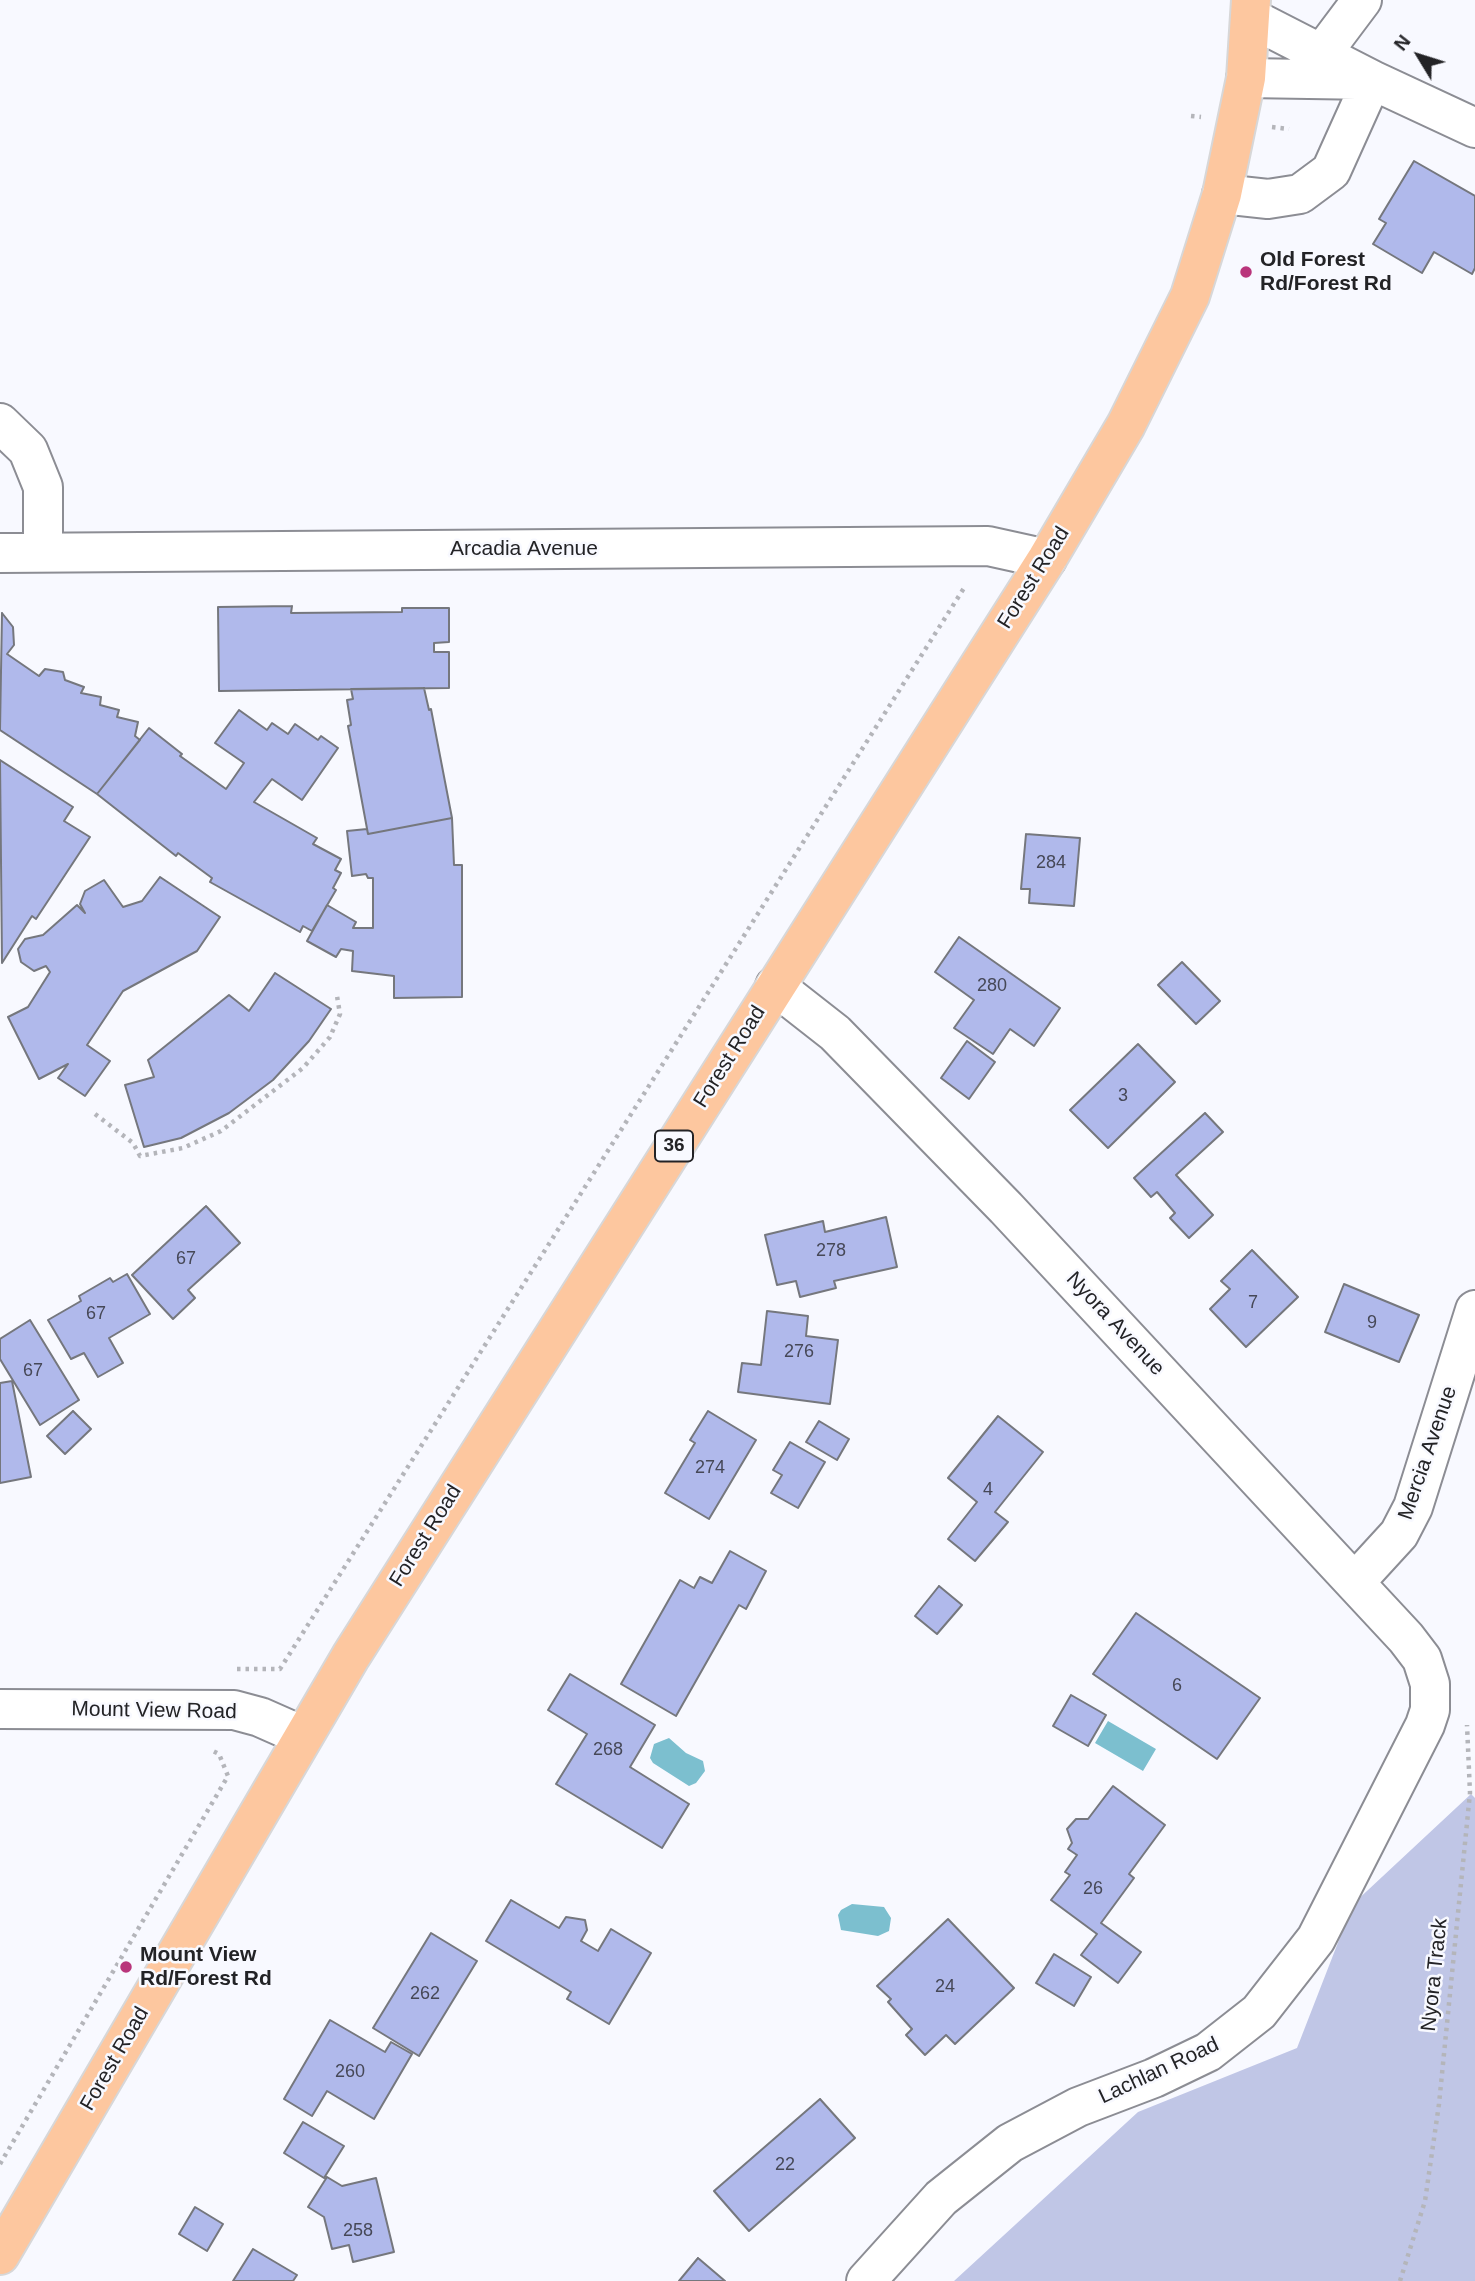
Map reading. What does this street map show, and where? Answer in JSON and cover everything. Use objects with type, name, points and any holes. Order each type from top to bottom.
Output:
[{"type":"main road","name":"Forest Road","points":[[0,2255],[303,1736],[402,1574],[1047,559],[1126,425],[1190,296],[1222,194],[1246,78],[1251,9]]},
{"type":"street","points":[[1323,52],[1362,0]]},
{"type":"street","points":[[1251,9],[1372,80],[1421,100],[1475,128]]},
{"type":"street","points":[[1246,78],[1372,80]]},
{"type":"street","points":[[1222,194],[1268,199],[1300,194],[1331,171],[1372,80]]},
{"type":"street","points":[[0,423],[28,450],[43,487],[43,552]]},
{"type":"street","name":"Arcadia Avenue","points":[[0,553],[988,546],[1047,559]]},
{"type":"street","name":"Nyora Avenue","points":[[775,986],[835,1033],[968,1167],[1415,1647],[1430,1684]]},
{"type":"street","name":"Mercia Avenue","points":[[1355,1582],[1395,1540],[1413,1507],[1475,1310]]},
{"type":"street","name":"Lachlan Road","points":[[866,2281],[915,2223],[999,2150],[1078,2107],[1154,2078],[1208,2052],[1230,2037],[1277,1992],[1316,1939],[1412,1751],[1430,1710],[1430,1684]]},
{"type":"street","name":"Mount View Road","points":[[0,1709],[234,1710],[260,1717],[303,1736]]},
{"type":"path","points":[[281,1669],[964,588]]},
{"type":"path","points":[[95,1114],[133,1143],[140,1156],[183,1148],[221,1131],[258,1105],[313,1058],[330,1037],[340,1014],[337,996]]},
{"type":"path","name":"Nyora Track","points":[[1400,2281],[1425,2201],[1439,2104],[1470,1793],[1466,1722],[1460,1709],[1430,1684]]},
{"type":"path","points":[[0,2164],[228,1776],[219,1754]]},
{"type":"shaded area","points":[[1108,1721],[1156,1749],[1143,1771],[1095,1743]]},
{"type":"shaded area","points":[[669,1738],[686,1753],[703,1761],[705,1771],[696,1783],[689,1786],[653,1763],[650,1758],[654,1744]]},
{"type":"shaded area","points":[[1471,1794],[1475,1798],[1475,2281],[954,2281],[1138,2112],[1297,2048],[1353,1904]]},
{"type":"shaded area","points":[[852,1904],[884,1907],[891,1918],[889,1931],[878,1936],[841,1930],[838,1915]]},
{"type":"building","points":[[1414,161],[1475,196],[1475,268],[1472,274],[1434,252],[1422,273],[1373,244],[1386,223],[1379,219]]},
{"type":"building","points":[[292,606],[291,613],[402,612],[402,608],[449,608],[449,642],[434,643],[434,652],[449,652],[449,688],[219,691],[218,607]]},
{"type":"building","points":[[2,613],[13,627],[14,645],[7,654],[39,676],[45,669],[63,672],[65,680],[84,687],[81,693],[101,697],[100,705],[119,710],[117,717],[138,722],[135,736],[140,740],[97,794],[0,730]]},
{"type":"building","points":[[424,688],[429,710],[431,709],[452,818],[368,834],[348,726],[351,725],[347,700],[353,699],[351,689]]},
{"type":"building","points":[[239,710],[267,730],[272,723],[288,734],[295,724],[318,740],[321,736],[338,748],[302,800],[272,779],[254,802],[317,838],[313,844],[341,859],[335,870],[341,873],[333,888],[336,890],[312,931],[303,926],[300,932],[210,882],[212,878],[178,853],[176,856],[97,794],[149,728],[182,754],[180,756],[226,789],[244,763],[215,743]]},
{"type":"building","points":[[0,760],[73,807],[64,821],[90,837],[36,919],[32,916],[2,963]]},
{"type":"building","points":[[452,818],[454,865],[462,865],[462,997],[394,998],[394,976],[352,971],[353,951],[341,949],[336,957],[307,941],[327,905],[356,922],[353,928],[373,928],[373,878],[368,878],[366,874],[352,876],[347,831],[367,829],[368,834]]},
{"type":"building","points":[[1026,834],[1080,838],[1074,906],[1029,903],[1030,889],[1021,889]]},
{"type":"building","points":[[160,877],[220,917],[197,951],[123,991],[87,1045],[110,1061],[85,1096],[58,1078],[68,1064],[39,1079],[8,1017],[28,1007],[50,972],[46,966],[34,971],[21,962],[18,949],[25,939],[43,935],[77,905],[85,913],[80,904],[85,891],[104,880],[123,907],[142,901]]},
{"type":"building","points":[[959,937],[1060,1008],[1034,1046],[1010,1029],[993,1054],[954,1028],[974,1000],[935,972]]},
{"type":"building","points":[[1182,962],[1220,1001],[1196,1024],[1158,985]]},
{"type":"building","points":[[275,973],[331,1009],[309,1041],[273,1080],[229,1113],[181,1138],[144,1147],[125,1085],[154,1077],[148,1060],[229,995],[249,1011]]},
{"type":"building","points":[[967,1041],[995,1062],[969,1099],[941,1078]]},
{"type":"building","points":[[1138,1044],[1175,1082],[1108,1148],[1070,1110]]},
{"type":"building","points":[[1205,1113],[1223,1132],[1176,1175],[1213,1215],[1189,1238],[1170,1218],[1175,1213],[1157,1192],[1151,1197],[1134,1178]]},
{"type":"building","points":[[206,1206],[240,1243],[188,1290],[195,1298],[173,1319],[132,1275]]},
{"type":"building","points":[[886,1217],[897,1267],[834,1281],[836,1288],[800,1297],[796,1281],[777,1285],[765,1235],[823,1221],[825,1232]]},
{"type":"building","points":[[1252,1250],[1298,1297],[1246,1347],[1210,1309],[1230,1289],[1221,1281]]},
{"type":"building","points":[[127,1274],[150,1314],[109,1338],[123,1363],[98,1377],[84,1353],[71,1359],[48,1320],[81,1301],[79,1296],[110,1278],[113,1282]]},
{"type":"building","points":[[1344,1284],[1419,1315],[1399,1362],[1325,1332]]},
{"type":"building","points":[[767,1311],[808,1316],[806,1336],[838,1340],[830,1404],[738,1392],[742,1363],[761,1365]]},
{"type":"building","points":[[30,1320],[79,1400],[40,1425],[0,1359],[0,1339]]},
{"type":"building","points":[[12,1381],[31,1477],[0,1483],[0,1383]]},
{"type":"building","points":[[73,1411],[91,1429],[65,1454],[47,1436]]},
{"type":"building","points":[[708,1411],[756,1440],[709,1519],[665,1493],[695,1443],[690,1440]]},
{"type":"building","points":[[998,1416],[1043,1452],[995,1512],[1008,1522],[975,1561],[948,1539],[977,1502],[948,1478]]},
{"type":"building","points":[[819,1421],[849,1439],[837,1460],[806,1442]]},
{"type":"building","points":[[790,1442],[825,1462],[798,1508],[771,1493],[782,1475],[773,1470]]},
{"type":"building","points":[[730,1551],[766,1571],[746,1609],[739,1605],[676,1716],[621,1684],[680,1580],[694,1588],[700,1577],[712,1583]]},
{"type":"building","points":[[939,1586],[962,1605],[937,1634],[915,1616]]},
{"type":"building","points":[[1136,1613],[1260,1698],[1217,1759],[1093,1674]]},
{"type":"building","points":[[570,1674],[655,1725],[630,1767],[689,1804],[662,1848],[556,1784],[587,1734],[548,1710]]},
{"type":"building","points":[[1071,1695],[1106,1715],[1088,1746],[1053,1726]]},
{"type":"building","points":[[1113,1786],[1165,1825],[1129,1874],[1134,1878],[1101,1923],[1141,1952],[1118,1983],[1081,1955],[1097,1934],[1051,1900],[1070,1875],[1065,1872],[1077,1855],[1068,1849],[1072,1843],[1067,1829],[1076,1819],[1088,1819]]},
{"type":"building","points":[[511,1900],[559,1928],[566,1917],[585,1920],[587,1930],[581,1941],[598,1951],[611,1929],[651,1953],[609,2024],[567,1999],[571,1992],[486,1941]]},
{"type":"building","points":[[948,1919],[1014,1988],[955,2044],[946,2035],[925,2055],[906,2035],[912,2029],[888,2002],[891,1999],[877,1986]]},
{"type":"building","points":[[431,1933],[477,1961],[419,2056],[373,2028]]},
{"type":"building","points":[[1054,1954],[1091,1977],[1074,2006],[1036,1983]]},
{"type":"building","points":[[330,2020],[385,2052],[391,2042],[412,2054],[374,2119],[327,2091],[312,2116],[284,2099]]},
{"type":"building","points":[[820,2099],[855,2138],[749,2231],[714,2191]]},
{"type":"building","points":[[303,2122],[344,2146],[324,2178],[284,2153]]},
{"type":"building","points":[[327,2177],[342,2186],[376,2178],[394,2252],[353,2262],[349,2245],[332,2249],[324,2217],[308,2207]]},
{"type":"building","points":[[195,2207],[223,2224],[207,2251],[179,2234]]},
{"type":"building","points":[[253,2249],[297,2275],[293,2281],[233,2281]]},
{"type":"building","points":[[698,2258],[725,2281],[679,2281]]},
{"type":"place","name":"Old Forest Rd/Forest Rd","points":[[1246,272]]},
{"type":"place","name":"Mount View Rd/Forest Rd","points":[[126,1967]]}]
